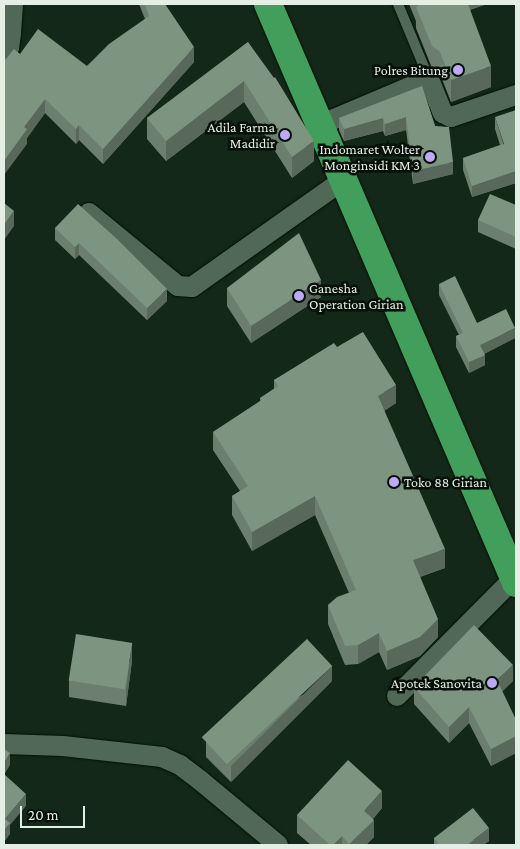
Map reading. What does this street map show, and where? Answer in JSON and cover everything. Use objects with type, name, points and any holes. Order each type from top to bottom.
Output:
[{"type":"highway","points":[[268,4],[515,581]]},
{"type":"street","points":[[4,57],[9,48],[13,4]]},
{"type":"street","points":[[320,125],[429,79],[443,113],[451,117],[516,95]]},
{"type":"street","points":[[89,213],[178,286],[192,287],[343,180]]},
{"type":"street","points":[[397,696],[515,581]]},
{"type":"street","points":[[4,744],[63,746],[162,757],[180,765],[278,845]]},
{"type":"lane","points":[[398,4],[429,79]]},
{"type":"building","points":[[145,4],[165,4],[194,47],[103,149],[79,125],[76,129],[45,99],[24,127],[27,129],[4,161],[4,58],[6,59],[14,49],[20,54],[38,29],[87,66],[109,44],[149,16]]},
{"type":"building","name":"Polres Bitung","points":[[417,4],[468,4],[491,66],[451,80],[440,52],[432,46],[416,7],[418,6]]},
{"type":"building","points":[[248,42],[275,77],[314,141],[292,157],[244,81],[166,141],[147,118]]},
{"type":"building","points":[[422,86],[435,126],[449,127],[453,162],[413,171],[406,117],[385,124],[383,118],[344,129],[339,118]]},
{"type":"building","points":[[516,110],[516,171],[472,186],[463,158],[504,144],[495,117]]},
{"type":"building","points":[[490,194],[516,205],[516,237],[478,220]]},
{"type":"building","points":[[4,203],[14,211],[4,225]]},
{"type":"building","points":[[78,204],[117,239],[167,289],[147,308],[79,243],[75,247],[55,228]]},
{"type":"building","points":[[299,233],[321,280],[251,326],[227,288]]},
{"type":"building","points":[[455,276],[477,323],[506,309],[515,328],[480,345],[485,355],[469,362],[456,336],[463,333],[439,284]]},
{"type":"building","points":[[363,332],[396,385],[378,396],[445,549],[413,560],[438,619],[420,637],[387,651],[379,633],[358,645],[345,646],[328,605],[337,597],[356,590],[315,496],[252,532],[232,496],[248,486],[213,432],[262,400],[260,398],[278,386],[274,380],[334,343],[337,347]]},
{"type":"building","points":[[474,625],[513,665],[497,680],[516,720],[516,736],[491,749],[469,707],[449,727],[414,687]]},
{"type":"building","points":[[76,634],[132,643],[125,689],[69,680]]},
{"type":"building","points":[[307,639],[332,666],[227,764],[202,737]]},
{"type":"building","points":[[4,749],[10,753],[4,763]]},
{"type":"building","points":[[348,760],[382,791],[364,811],[374,820],[349,844],[342,836],[333,845],[330,845],[297,815]]},
{"type":"building","points":[[4,774],[26,794],[5,819],[10,823],[4,830]]},
{"type":"building","points":[[473,808],[489,828],[467,845],[439,845],[434,838]]},
{"type":"place","name":"Polres Bitung","points":[[458,70]]},
{"type":"place","name":"Adila Farma Madidir","points":[[285,135]]},
{"type":"place","name":"Indomaret Wolter Monginsidi KM 3","points":[[430,157]]},
{"type":"place","name":"Ganesha Operation Girian","points":[[299,296]]},
{"type":"place","name":"Toko 88 Girian","points":[[394,482]]},
{"type":"place","name":"Apotek Sanovita","points":[[492,683]]}]
